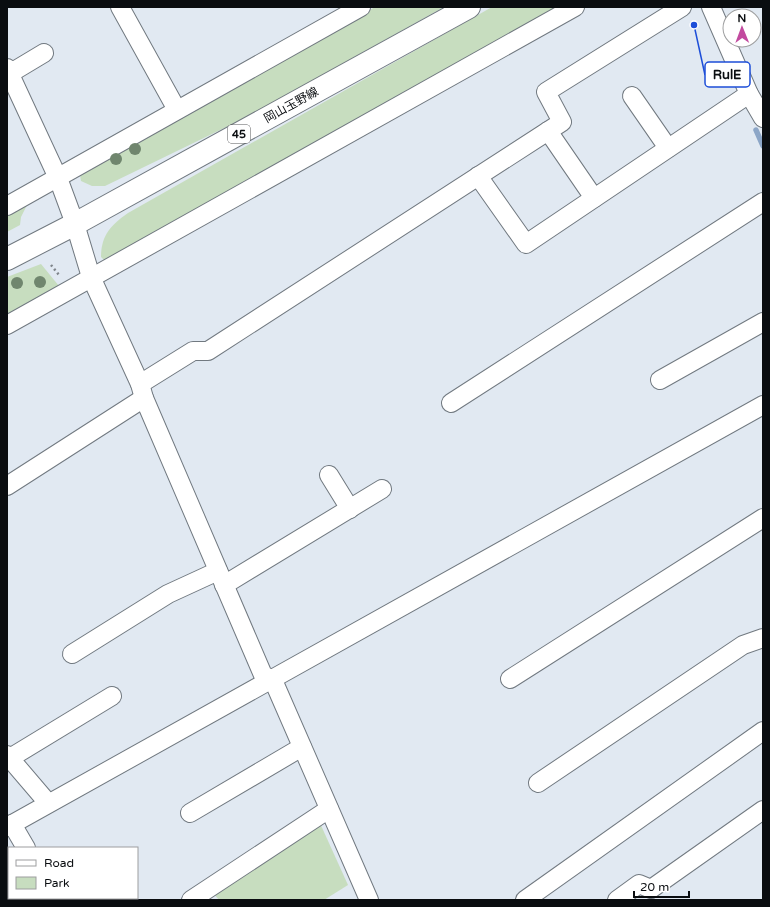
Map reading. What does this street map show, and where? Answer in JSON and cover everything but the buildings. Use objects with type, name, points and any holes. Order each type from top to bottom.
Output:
[{"type":"main road","name":"岡山玉野線","points":[[7,259],[76,224],[469,7]]},
{"type":"street","points":[[120,7],[177,110]]},
{"type":"street","points":[[7,206],[361,7]]},
{"type":"street","points":[[7,325],[575,7]]},
{"type":"street","points":[[7,486],[142,391],[193,351],[208,351],[562,122],[546,92],[682,7]]},
{"type":"street","points":[[711,7],[750,94],[763,118]]},
{"type":"street","points":[[44,53],[9,77],[58,178],[76,224],[91,277],[142,391],[263,675],[273,680],[297,751],[324,811],[369,900]]},
{"type":"street","points":[[478,176],[526,244],[750,94]]},
{"type":"street","points":[[632,96],[668,148]]},
{"type":"street","points":[[548,131],[594,198]]},
{"type":"street","points":[[451,403],[763,202]]},
{"type":"street","points":[[660,380],[763,322]]},
{"type":"street","points":[[16,832],[48,803],[273,680],[763,405]]},
{"type":"street","points":[[329,475],[350,508]]},
{"type":"street","points":[[72,654],[168,594],[221,578],[382,490]]},
{"type":"street","points":[[510,679],[763,518]]},
{"type":"street","points":[[538,783],[743,646],[763,638]]},
{"type":"street","points":[[48,803],[9,757],[112,696]]},
{"type":"street","points":[[526,900],[763,731]]},
{"type":"street","points":[[190,813],[297,751]]},
{"type":"street","points":[[617,900],[639,884],[651,889],[763,810]]},
{"type":"street","points":[[191,900],[324,811]]},
{"type":"green space","points":[[375,7],[444,7],[249,116],[105,186],[92,186],[81,181],[80,175],[98,162]]},
{"type":"green space","points":[[492,7],[562,7],[108,259],[104,260],[101,257],[101,249],[108,231],[128,213]]},
{"type":"green space","points":[[28,203],[21,217],[20,225],[7,232],[7,214]]},
{"type":"green space","points":[[41,264],[59,286],[7,316],[7,277]]},
{"type":"green space","points":[[319,821],[348,885],[324,900],[219,900],[213,893]]},
{"type":"waterway","points":[[756,130],[763,146]]},
{"type":"place","name":"RulE","points":[[694,25]]}]
